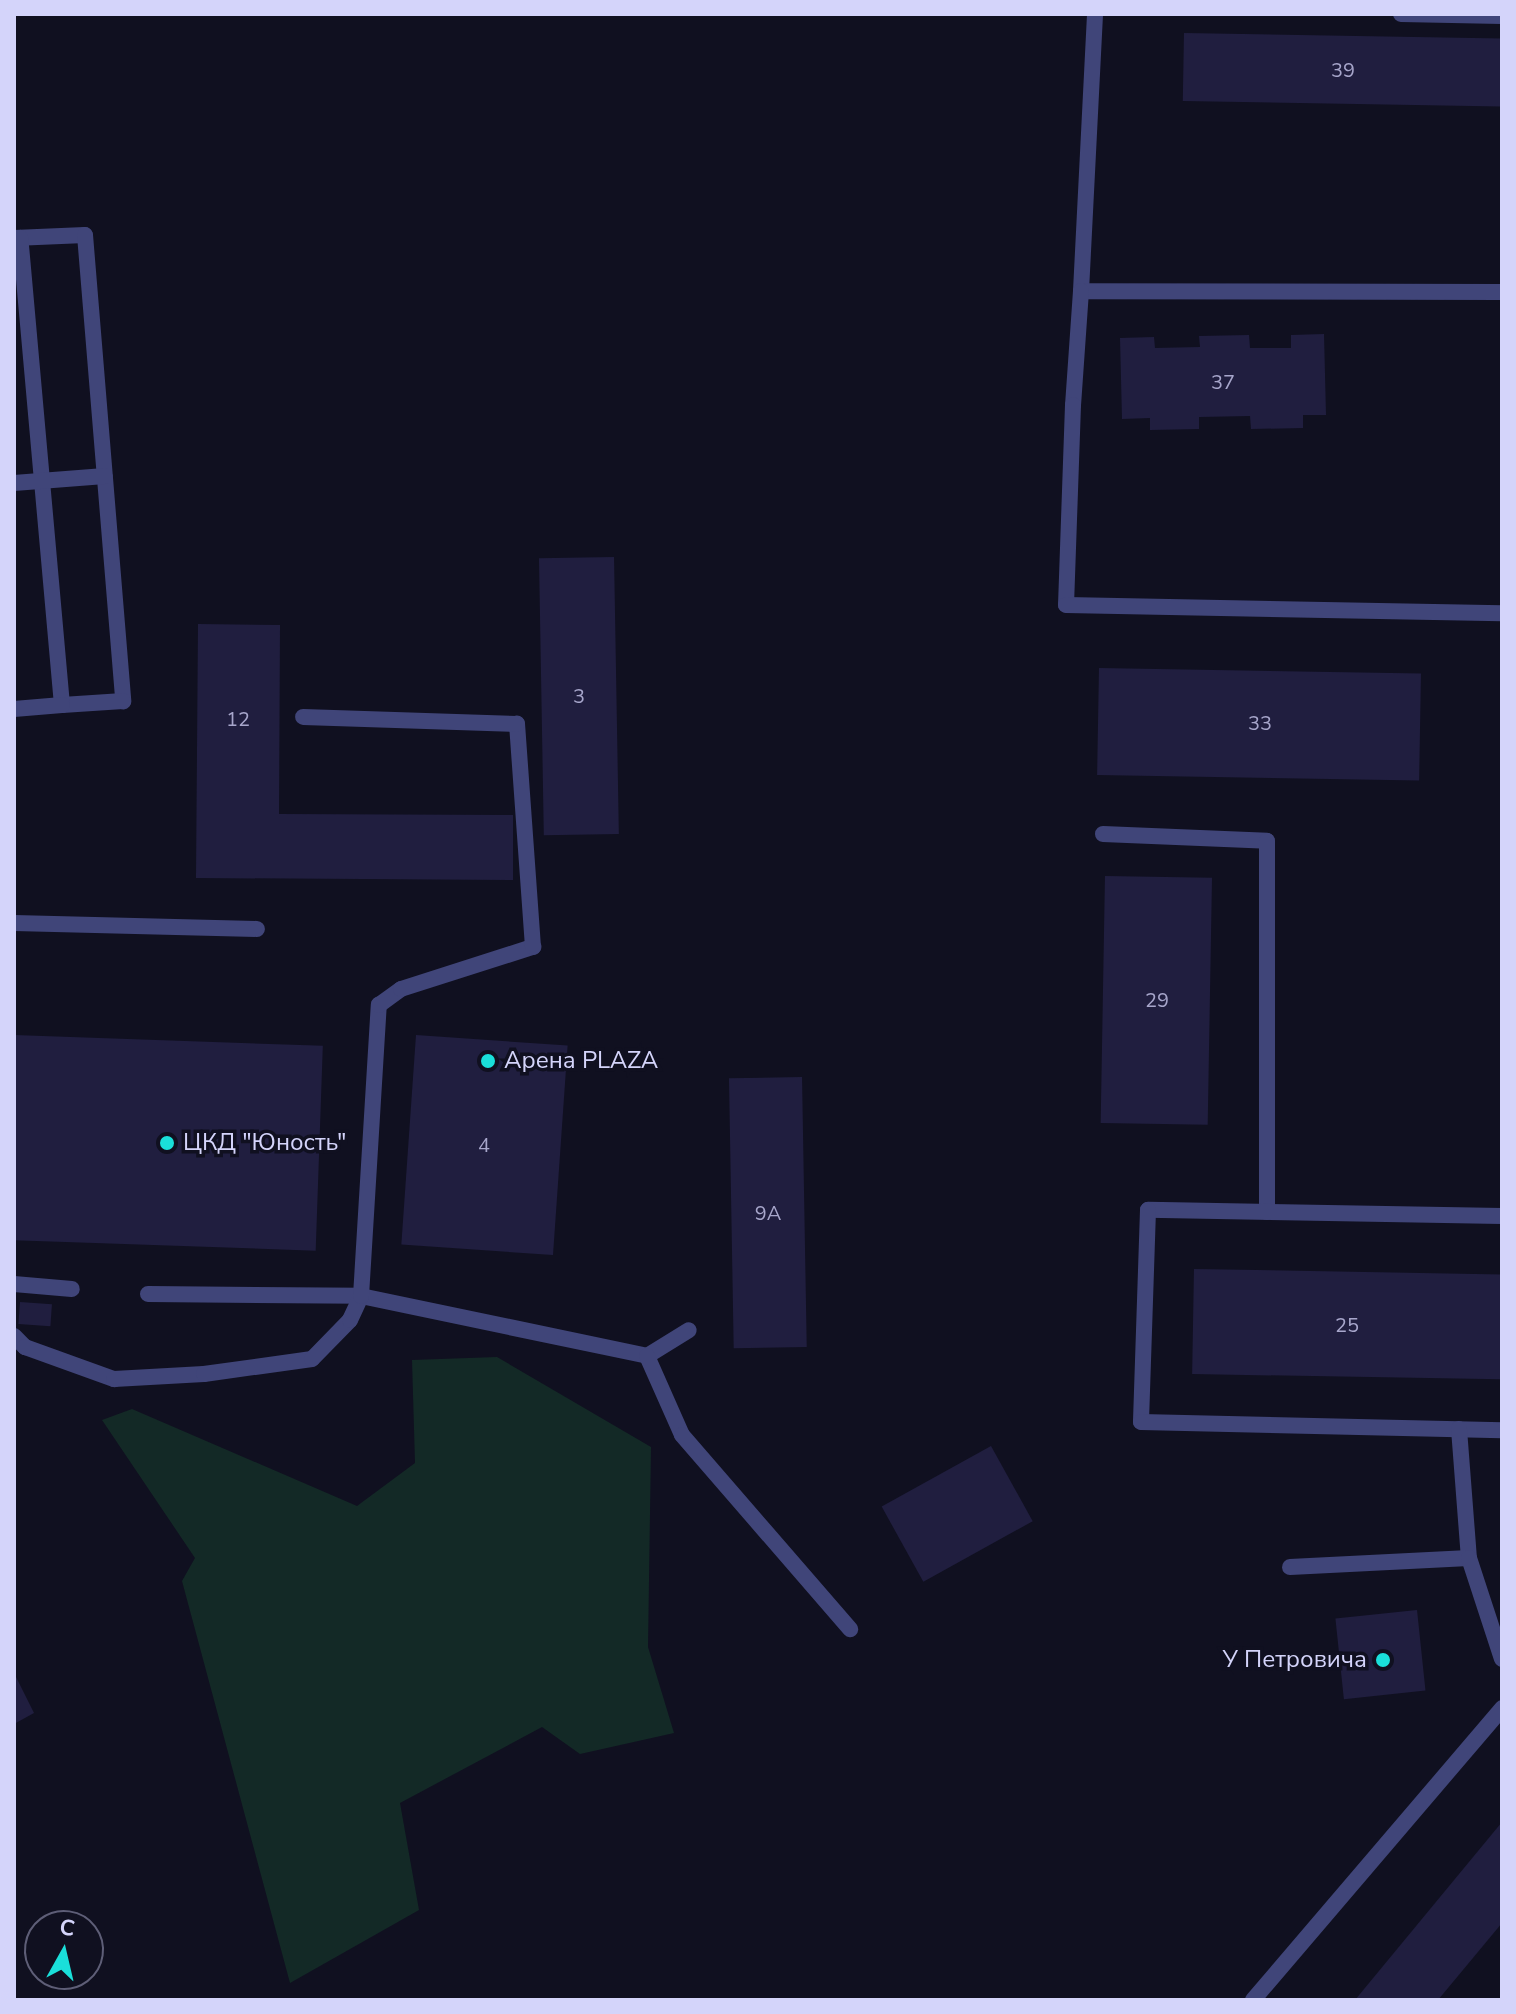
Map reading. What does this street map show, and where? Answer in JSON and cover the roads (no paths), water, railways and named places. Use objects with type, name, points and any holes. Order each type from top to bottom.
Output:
[{"type":"lane","points":[[1095,14],[1073,405],[1066,605],[1502,613]]},
{"type":"lane","points":[[1401,14],[1502,16]]},
{"type":"lane","points":[[14,709],[123,701],[85,235],[17,238],[62,705]]},
{"type":"lane","points":[[1081,291],[1502,292]]},
{"type":"lane","points":[[14,483],[105,476]]},
{"type":"lane","points":[[14,1336],[25,1347],[114,1379],[204,1374],[312,1359],[350,1320],[361,1296],[379,1005],[401,989],[533,947],[517,724],[303,717]]},
{"type":"lane","points":[[1103,834],[1267,841],[1267,1212]]},
{"type":"lane","points":[[14,923],[257,929]]},
{"type":"lane","points":[[1502,1216],[1148,1210],[1141,1422],[1502,1430]]},
{"type":"lane","points":[[14,1284],[72,1289]]},
{"type":"lane","points":[[148,1294],[361,1296],[647,1356],[689,1330]]},
{"type":"lane","points":[[647,1356],[682,1435],[850,1629]]},
{"type":"lane","points":[[1459,1429],[1469,1558],[1502,1659]]},
{"type":"lane","points":[[1290,1567],[1469,1558]]},
{"type":"lane","points":[[1253,2000],[1502,1708]]},
{"type":"place","name":"Арена PLAZA","points":[[488,1061]]},
{"type":"place","name":"ЦКД \"Юность\"","points":[[167,1143]]},
{"type":"place","name":"У Петровича","points":[[1383,1660]]}]
